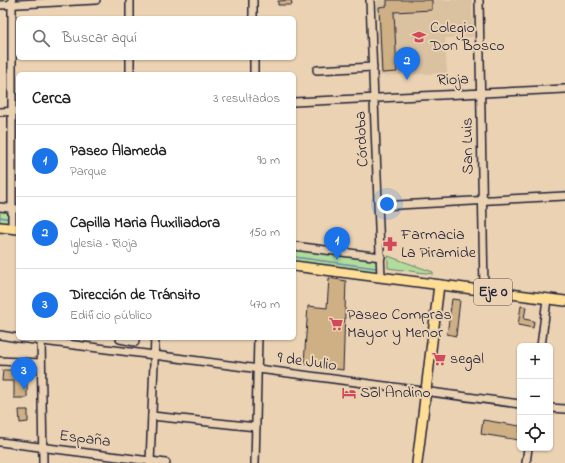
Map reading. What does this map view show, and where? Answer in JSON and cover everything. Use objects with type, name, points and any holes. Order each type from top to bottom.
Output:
[{"type":"main road","points":[[0,227],[15,229]]},
{"type":"main road","name":"Eje 0","points":[[296,266],[565,301]]},
{"type":"main road","points":[[417,463],[440,285]]},
{"type":"street","points":[[0,5],[12,2],[96,0]]},
{"type":"street","points":[[130,0],[130,16]]},
{"type":"street","points":[[252,0],[253,16]]},
{"type":"street","name":"Córdoba","points":[[370,0],[381,277]]},
{"type":"street","name":"San Luis","points":[[479,0],[484,290]]},
{"type":"street","points":[[12,2],[15,111],[15,229]]},
{"type":"street","points":[[130,60],[130,72]]},
{"type":"street","points":[[254,60],[254,72]]},
{"type":"street","points":[[317,70],[373,67]]},
{"type":"street","name":"Rioja","points":[[296,102],[565,89]]},
{"type":"street","points":[[0,112],[15,111]]},
{"type":"street","points":[[379,206],[565,196]]},
{"type":"street","points":[[0,207],[15,209]]},
{"type":"street","points":[[296,246],[381,257]]},
{"type":"street","points":[[541,343],[547,299]]},
{"type":"street","name":"9 de Julio","points":[[0,335],[16,338]]},
{"type":"street","points":[[41,340],[43,463]]},
{"type":"street","name":"9 de Julio","points":[[41,340],[517,404]]},
{"type":"street","points":[[125,340],[135,342],[135,340]]},
{"type":"street","points":[[150,462],[155,340]]},
{"type":"street","points":[[255,463],[258,340]]},
{"type":"street","points":[[0,362],[41,363]]},
{"type":"street","points":[[553,408],[565,410]]},
{"type":"street","points":[[152,416],[256,427]]},
{"type":"street","name":"España","points":[[0,442],[166,463]]},
{"type":"street","points":[[526,463],[528,451]]},
{"type":"shaded area","name":"Colegio Don Bosco","points":[[377,0],[472,0],[473,37],[445,38],[447,73],[380,76]]},
{"type":"green space","points":[[0,207],[16,209],[16,229],[0,227]]},
{"type":"green space","points":[[296,246],[381,257],[381,277],[296,266]]},
{"type":"green space","points":[[388,256],[433,272],[433,274],[388,268]]},
{"type":"building","points":[[291,0],[292,5],[278,5],[278,1]]},
{"type":"building","points":[[387,0],[432,0],[432,10],[394,12],[397,72],[382,73],[379,7],[387,6]]},
{"type":"building","points":[[329,278],[346,281],[343,370],[304,364],[308,306],[327,308]]},
{"type":"building","points":[[452,299],[460,300],[456,336],[447,334]]},
{"type":"building","points":[[521,306],[526,307],[524,319],[534,321],[533,328],[518,325]]},
{"type":"building","points":[[14,367],[27,367],[27,398],[14,398],[14,381],[2,381],[3,370],[14,370]]},
{"type":"building","points":[[19,410],[28,410],[28,422],[20,423]]},
{"type":"building","points":[[483,420],[517,426],[517,440],[481,434]]},
{"type":"waterway","points":[[0,217],[10,219]]},
{"type":"waterway","points":[[296,257],[376,268]]},
{"type":"place","name":"Colegio Don Bosco","points":[[419,37]]},
{"type":"place","name":"Capilla Maria Auxiliadora","points":[[407,80]]},
{"type":"place","name":"Farmacia La Piramide","points":[[390,244]]},
{"type":"place","name":"Paseo Alameda","points":[[337,260]]},
{"type":"place","name":"Paseo Compras Mayor y Menor","points":[[336,324]]},
{"type":"place","name":"segal","points":[[439,359]]},
{"type":"place","name":"Dirección de Tránsito","points":[[24,390]]},
{"type":"place","name":"Sol Andino","points":[[349,393]]}]
